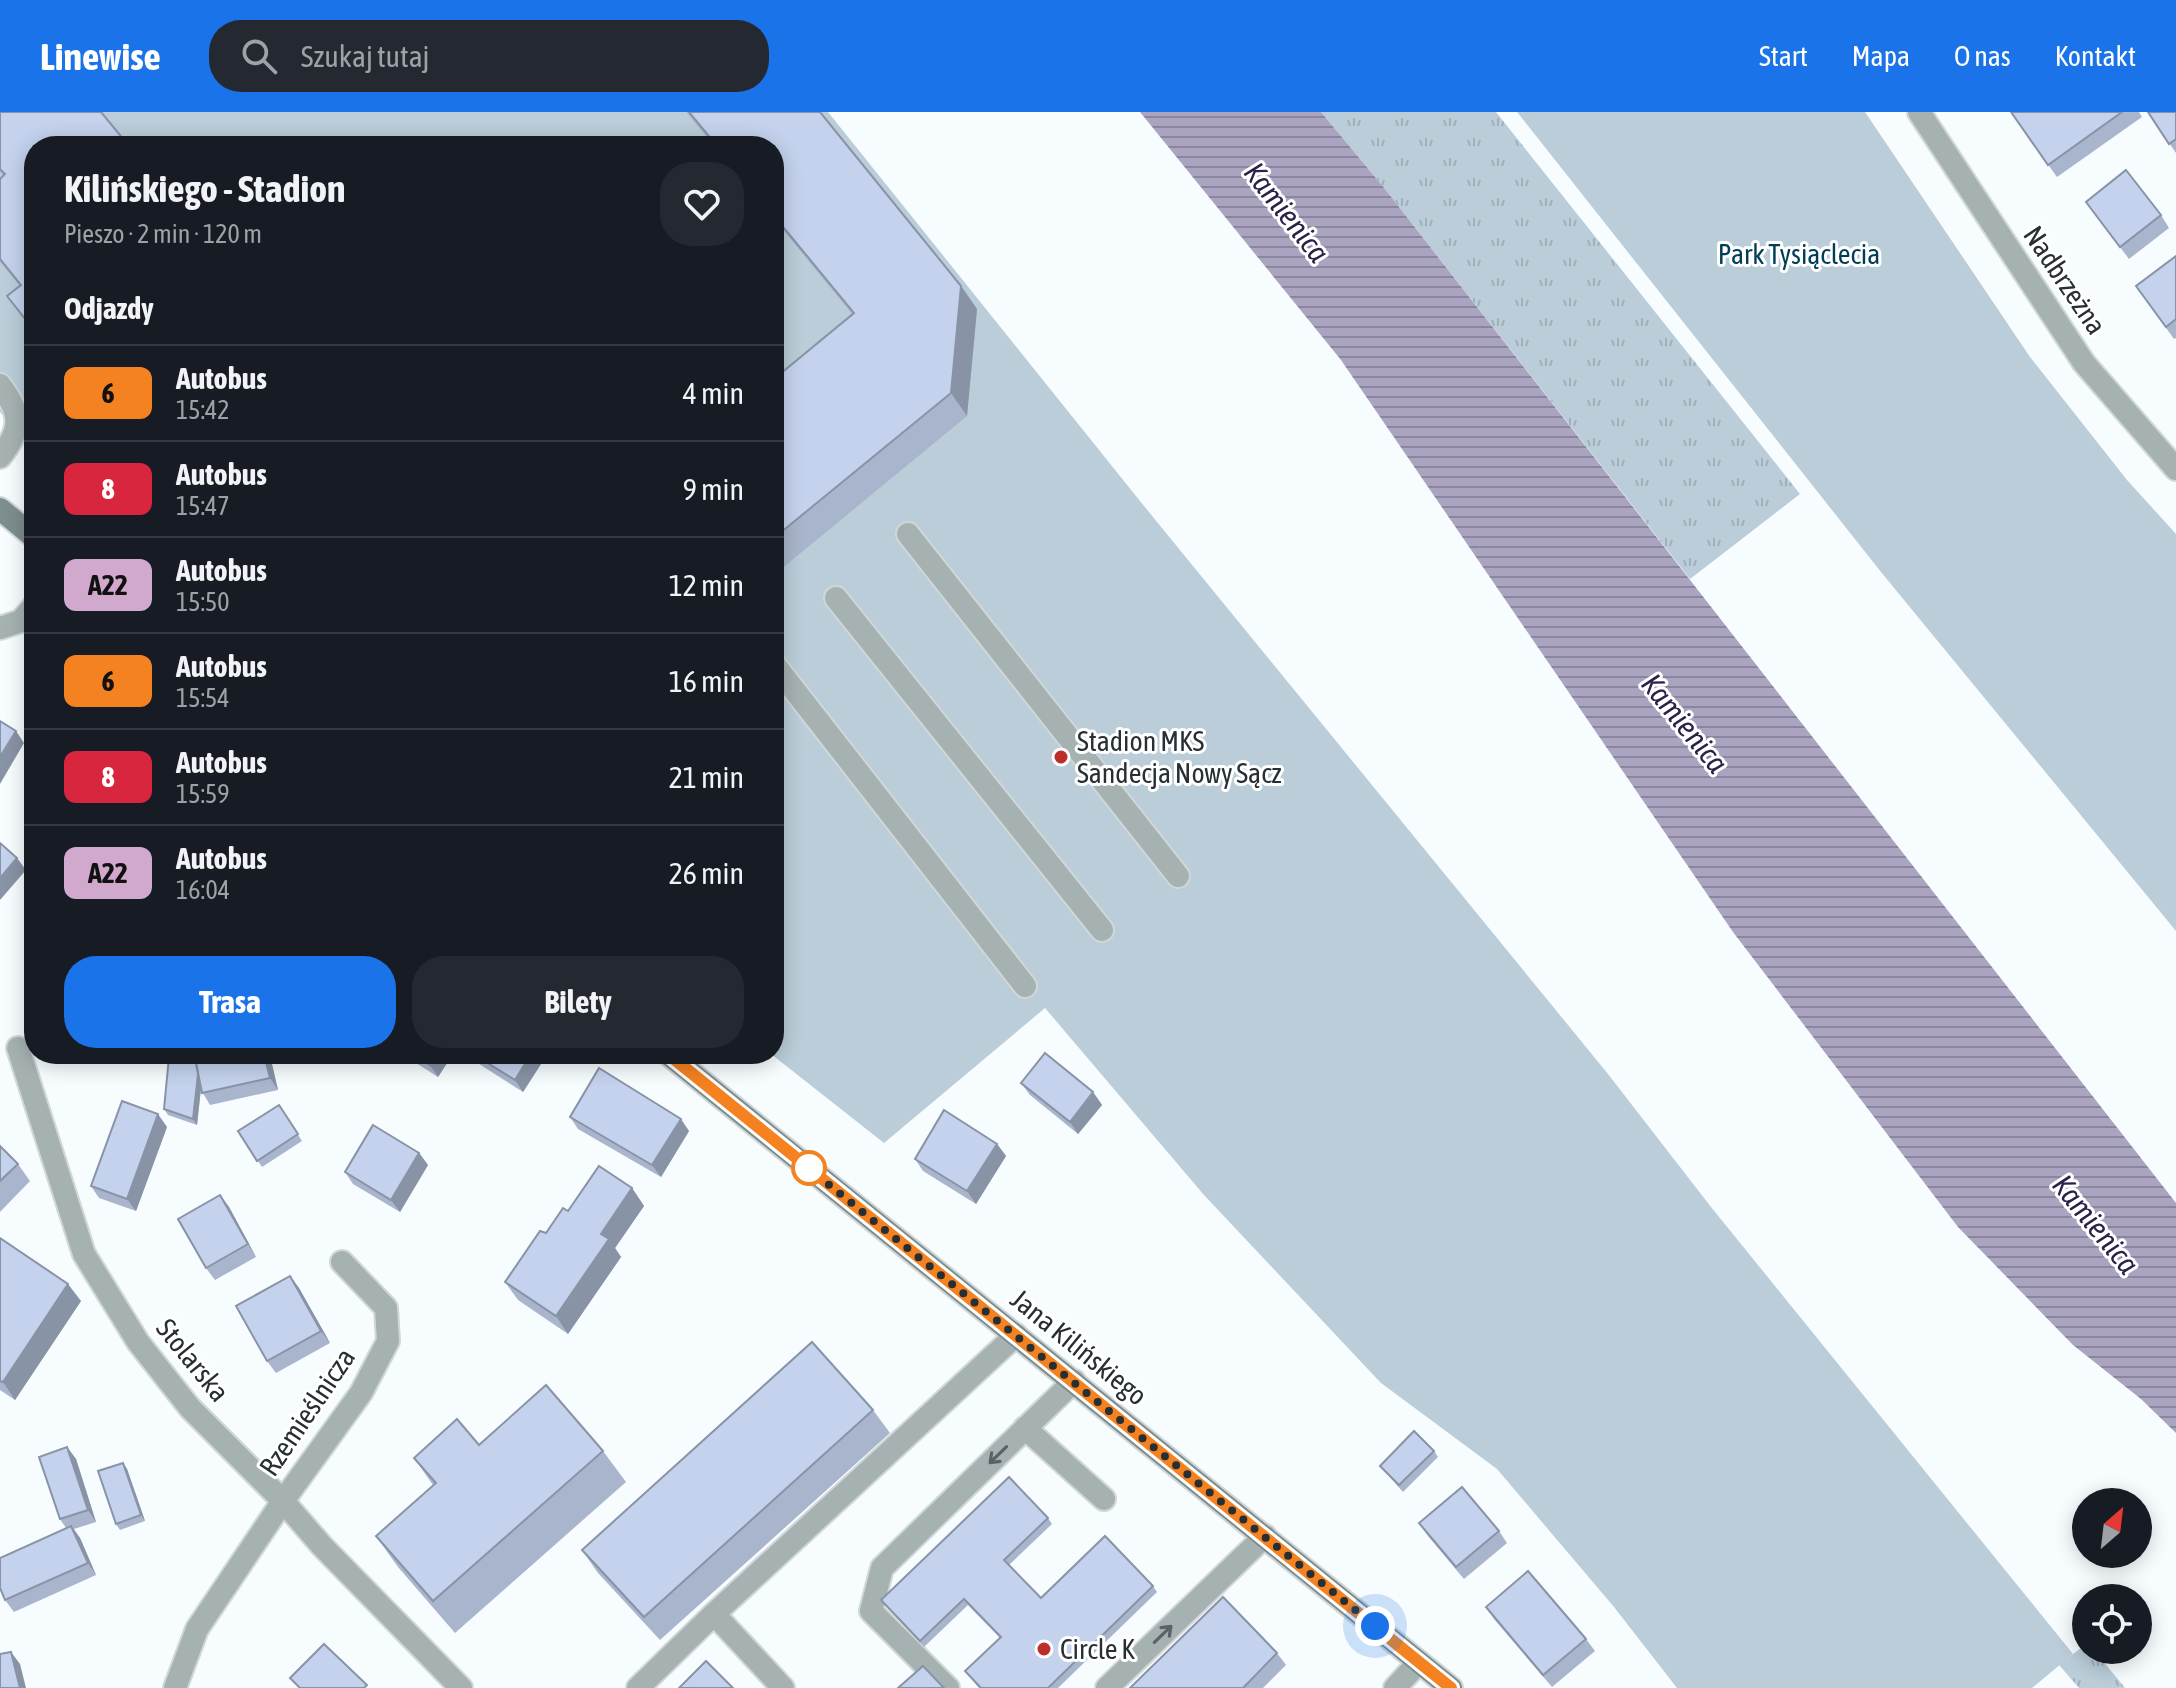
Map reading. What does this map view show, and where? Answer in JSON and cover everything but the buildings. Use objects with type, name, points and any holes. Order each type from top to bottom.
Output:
[{"type":"main road","points":[[0,509],[24,529]]},
{"type":"main road","name":"Jana Kilińskiego","points":[[680,1064],[1451,1688]]},
{"type":"street","name":"Nadbrzeżna","points":[[1919,112],[2084,363],[2176,469]]},
{"type":"street","points":[[0,385],[14,404],[18,423],[0,457]]},
{"type":"street","points":[[908,534],[1178,876]]},
{"type":"street","points":[[836,598],[1102,930]]},
{"type":"street","points":[[0,628],[24,618]]},
{"type":"street","points":[[784,677],[1025,986]]},
{"type":"street","name":"Stolarska","points":[[17,1048],[84,1254],[138,1342],[190,1408],[283,1501]]},
{"type":"street","name":"Rzemieślnicza","points":[[342,1262],[386,1308],[388,1341],[361,1393],[283,1501],[322,1546],[461,1688]]},
{"type":"street","points":[[638,1688],[1016,1335]]},
{"type":"street","points":[[948,1688],[871,1611],[882,1568],[1074,1381]]},
{"type":"street","points":[[1025,1428],[1104,1499]]},
{"type":"street","points":[[175,1688],[197,1629],[283,1501]]},
{"type":"street","points":[[1107,1688],[1265,1536]]},
{"type":"street","points":[[714,1614],[783,1688]]},
{"type":"street","points":[[1395,1688],[1419,1662]]},
{"type":"green space","name":"Stadion MKS Sandecja Nowy Sącz","points":[[0,112],[828,112],[1144,506],[1608,1074],[1711,1207],[2072,1655],[2032,1688],[1677,1688],[1614,1607],[1497,1469],[1381,1383],[1204,1195],[1045,1008],[884,1143],[784,1064],[784,136],[24,136],[24,440],[0,412]]},
{"type":"green space","points":[[1321,112],[1496,112],[1800,494],[1690,579],[1385,189]]},
{"type":"green space","name":"Park Tysiąclecia","points":[[1517,112],[1865,112],[2030,357],[2127,480],[2176,534],[2176,931],[1881,572]]},
{"type":"green space","points":[[2072,1655],[2072,1664],[2105,1664],[2125,1688],[2079,1688],[2059,1665]]},
{"type":"water","name":"Kamienica","points":[[1140,112],[1321,112],[1385,189],[2176,1203],[2176,1433],[2141,1399],[2073,1345],[1958,1227],[1733,932],[1341,360]]},
{"type":"bus line","name":"6","points":[[680,1064],[1451,1688]]},
{"type":"place","name":"Stadion MKS Sandecja Nowy Sącz","points":[[1061,757]]},
{"type":"place","name":"Circle K","points":[[1044,1649]]},
{"type":"route","points":[[809,1168],[802,1163],[1375,1626]]}]
